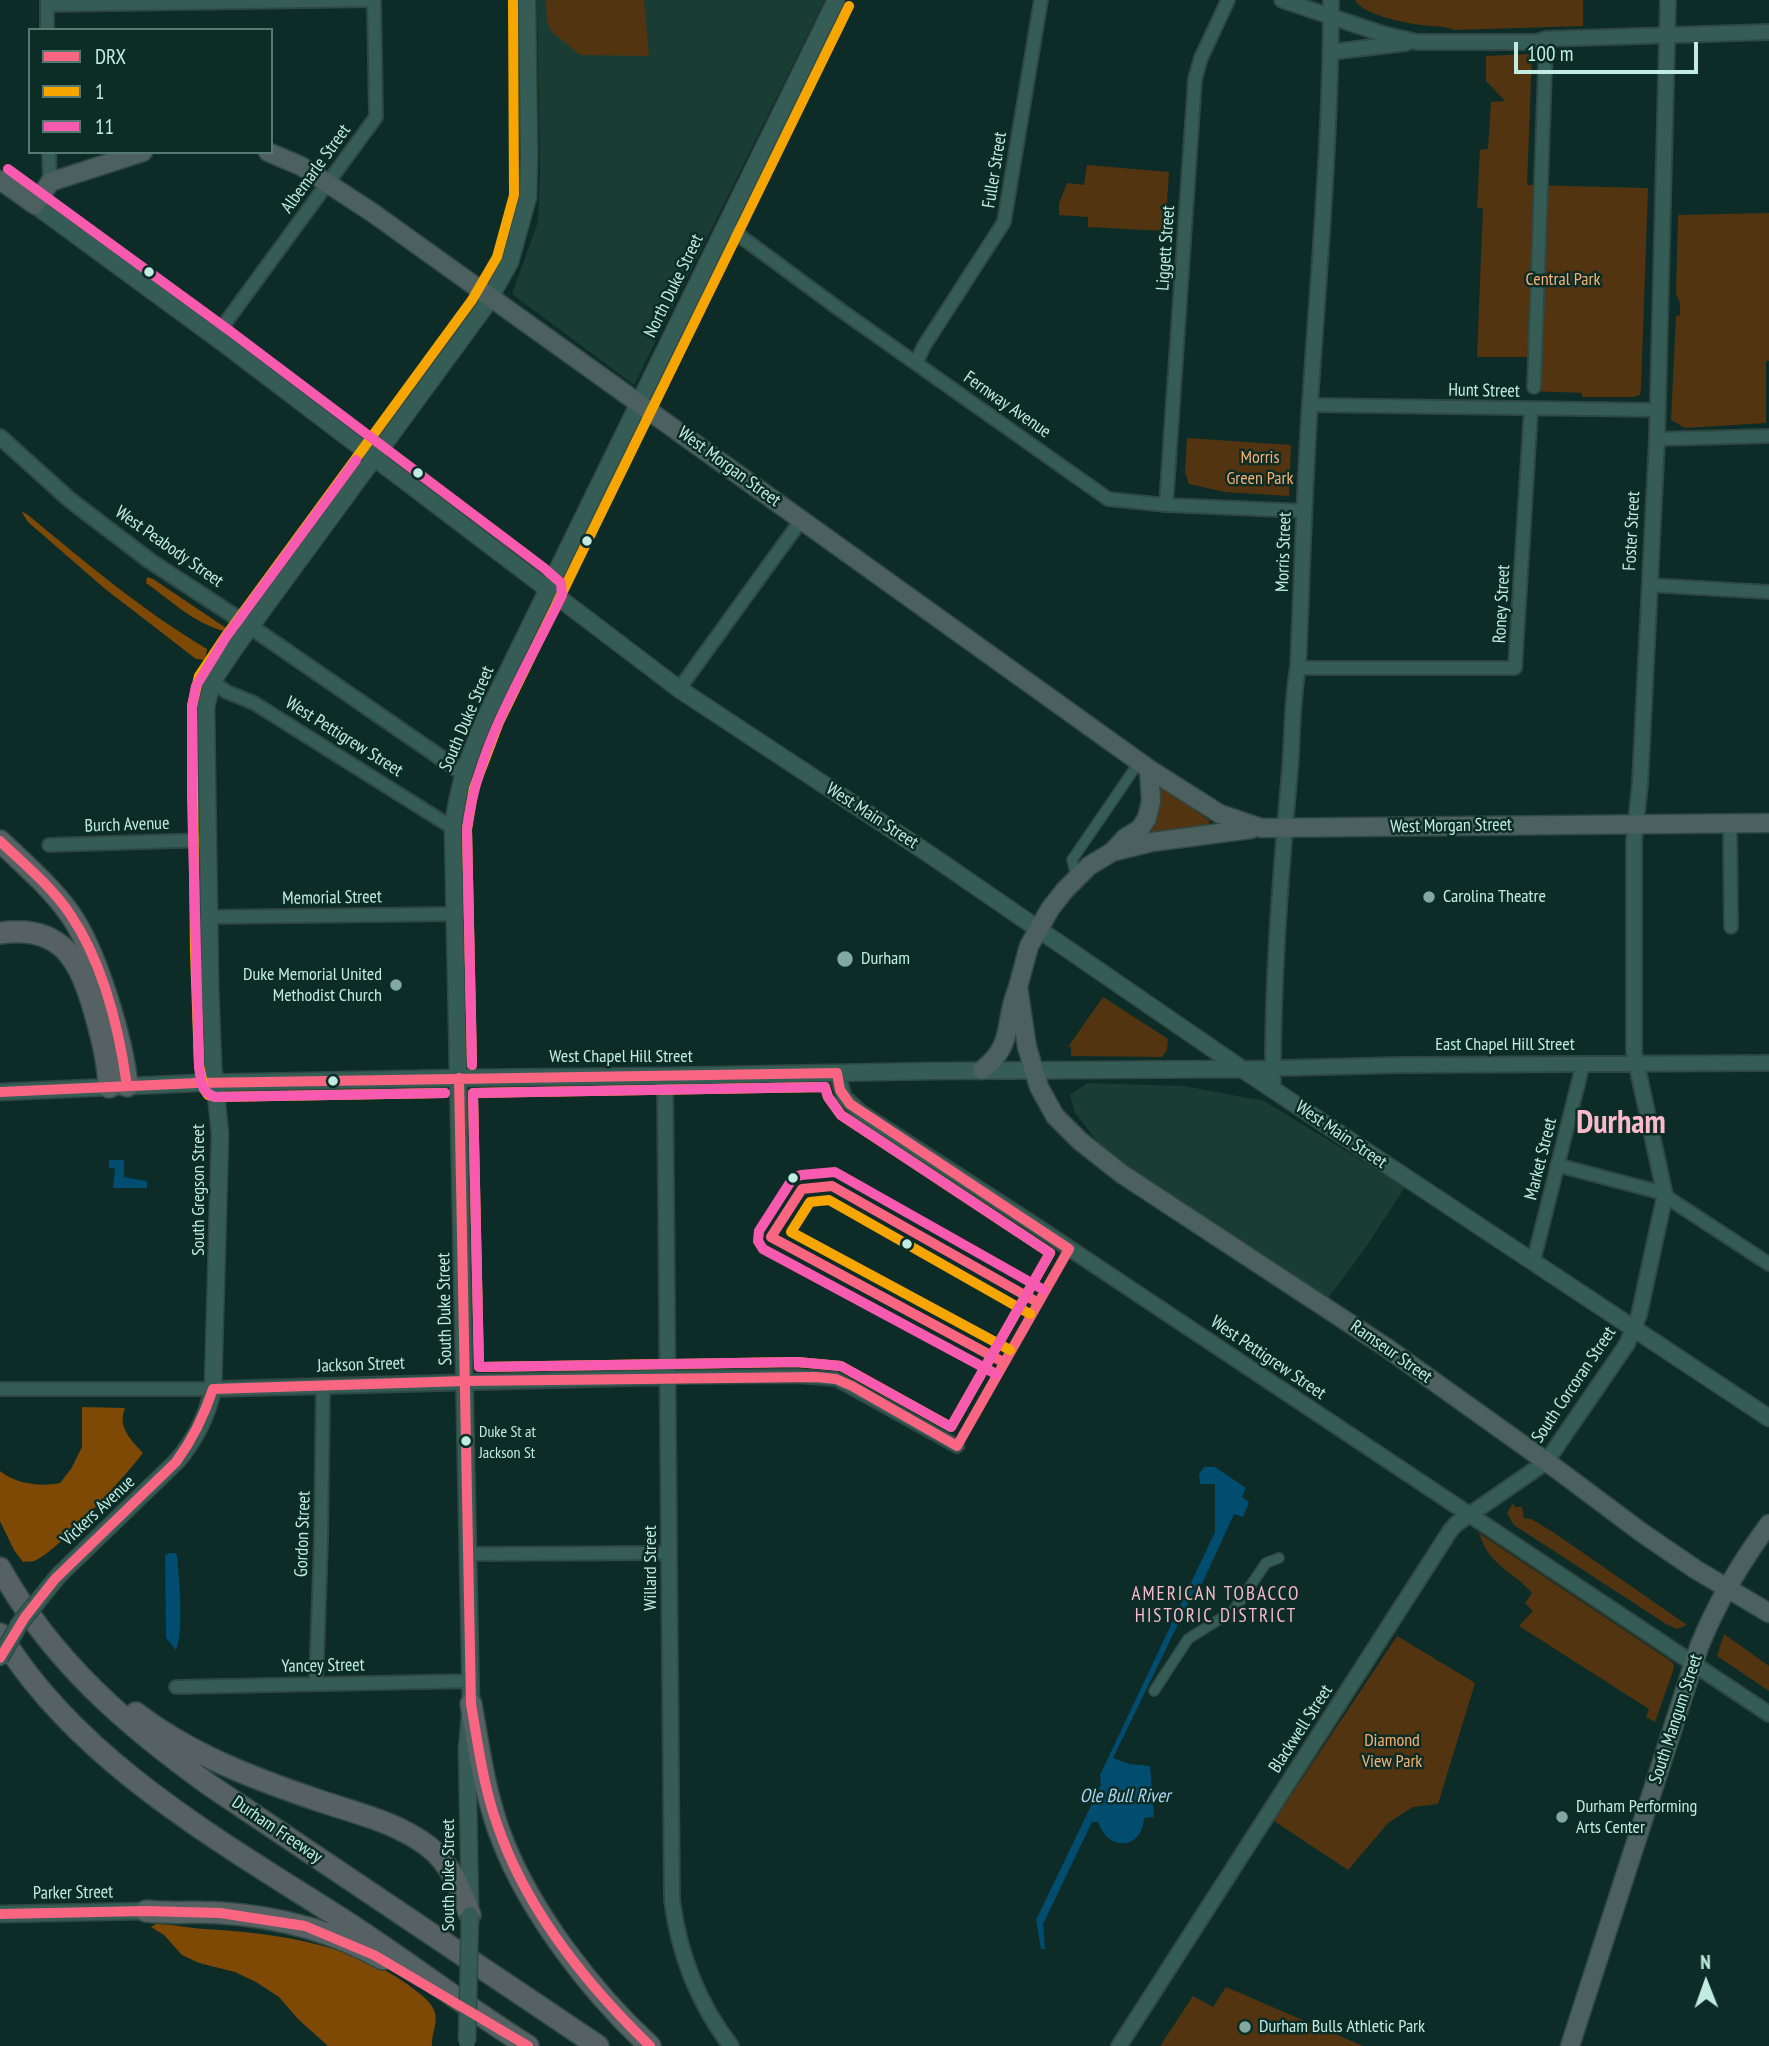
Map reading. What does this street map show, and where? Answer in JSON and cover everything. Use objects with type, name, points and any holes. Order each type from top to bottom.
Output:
[{"type":"highway","points":[[0,841],[45,884],[71,915],[84,940],[102,986],[121,1048],[118,1086]]},
{"type":"highway","points":[[0,933],[12,931],[40,935],[54,941],[74,957],[87,985],[108,1062],[118,1086]]},
{"type":"highway","name":"Durham Freeway","points":[[0,1568],[19,1602],[78,1675],[145,1738],[201,1779],[598,2046]]},
{"type":"highway","points":[[2,1647],[70,1722],[141,1784],[248,1860],[405,1960],[508,2034]]},
{"type":"highway","points":[[78,1675],[105,1689],[178,1743],[235,1770],[375,1819],[427,1845],[452,1874],[470,1915]]},
{"type":"highway","points":[[471,1703],[496,1822],[518,1874],[555,1936],[618,2013],[650,2046]]},
{"type":"highway","points":[[146,1911],[251,1916],[328,1934],[374,1955],[528,2046]]},
{"type":"main road","name":"South Gregson Street","points":[[213,1389],[220,1134],[213,1065],[206,840],[206,706],[212,681],[491,297],[510,262],[528,197],[530,156],[527,0]]},
{"type":"main road","name":"North Duke Street","points":[[549,590],[836,0]]},
{"type":"main road","points":[[35,205],[50,182],[137,154]]},
{"type":"main road","name":"West Morgan Street","points":[[273,154],[301,166],[328,183],[639,402],[1144,766],[1220,814],[1261,828],[1769,823]]},
{"type":"main road","name":"West Main Street","points":[[0,180],[215,337],[679,689],[929,854],[1273,1090],[1769,1418]]},
{"type":"main road","name":"South Duke Street","points":[[467,2044],[470,1915],[467,1749],[471,1681],[453,828],[463,773],[486,716],[549,590]]},
{"type":"main road","points":[[982,1070],[995,1059],[1006,1041],[1009,1008],[1018,987],[1024,959],[1050,909],[1089,866],[1112,852],[1125,838],[1140,830],[1147,818],[1151,801],[1144,766]]},
{"type":"main road","points":[[1112,852],[1152,842],[1261,828]]},
{"type":"main road","name":"Ramseur Street","points":[[1018,987],[1027,1046],[1044,1100],[1055,1116],[1086,1147],[1122,1174],[1376,1340],[1641,1532],[1766,1613]]},
{"type":"main road","name":"West Chapel Hill Street","points":[[0,1092],[216,1083],[459,1078],[1242,1069]]},
{"type":"main road","name":"Vickers Avenue","points":[[2,1647],[59,1575],[183,1454],[203,1422],[213,1389]]},
{"type":"main road","name":"South Mangum Street","points":[[1570,2046],[1710,1619],[1769,1524]]},
{"type":"main road","name":"Parker Street","points":[[0,1914],[146,1911]]},
{"type":"street","points":[[47,28],[47,3],[372,0]]},
{"type":"street","name":"Albemarle Street","points":[[215,337],[376,117],[372,0]]},
{"type":"street","name":"Fuller Street","points":[[916,363],[923,346],[1004,222],[1041,0]]},
{"type":"street","name":"Liggett Street","points":[[1166,505],[1195,79],[1201,58],[1228,0]]},
{"type":"street","points":[[1282,0],[1331,8],[1383,34],[1417,42]]},
{"type":"street","name":"Foster Street","points":[[1665,1195],[1634,1052],[1635,824],[1640,784],[1657,439],[1668,0]]},
{"type":"street","name":"Morris Street","points":[[1273,1090],[1284,827],[1298,668],[1331,52],[1331,8]]},
{"type":"street","points":[[1331,52],[1417,42],[1532,42],[1769,32]]},
{"type":"street","points":[[1534,387],[1546,40]]},
{"type":"street","points":[[49,154],[50,182]]},
{"type":"street","name":"Fernway Avenue","points":[[725,225],[1108,499],[1166,505],[1305,511]]},
{"type":"street","name":"Hunt Street","points":[[1310,405],[1657,410]]},
{"type":"street","name":"Roney Street","points":[[1298,668],[1515,668],[1531,409]]},
{"type":"street","points":[[1657,439],[1769,436]]},
{"type":"street","name":"West Peabody Street","points":[[0,437],[70,500],[150,561],[463,773]]},
{"type":"street","points":[[679,689],[802,519]]},
{"type":"street","points":[[1649,585],[1769,592]]},
{"type":"street","name":"West Pettigrew Street","points":[[212,681],[227,692],[254,703],[453,828]]},
{"type":"street","points":[[1077,878],[1072,860],[1144,766]]},
{"type":"street","points":[[1730,822],[1731,927]]},
{"type":"street","name":"Burch Avenue","points":[[49,845],[206,840]]},
{"type":"street","name":"Memorial Street","points":[[209,917],[455,914]]},
{"type":"street","name":"East Chapel Hill Street","points":[[1242,1069],[1769,1063]]},
{"type":"street","name":"Market Street","points":[[1533,1263],[1583,1064]]},
{"type":"street","name":"West Pettigrew Street","points":[[837,1073],[844,1097],[860,1112],[1030,1222],[1769,1714]]},
{"type":"street","name":"Willard Street","points":[[665,1076],[672,1900],[676,1925],[694,1987],[731,2046]]},
{"type":"street","points":[[1557,1165],[1639,1185],[1665,1195],[1769,1264]]},
{"type":"street","name":"South Corcoran Street","points":[[1546,1462],[1634,1330],[1665,1195]]},
{"type":"street","name":"Jackson Street","points":[[0,1389],[213,1389],[466,1381],[797,1376],[836,1379],[957,1447]]},
{"type":"street","name":"Gordon Street","points":[[316,1684],[323,1386]]},
{"type":"street","name":"Blackwell Street","points":[[1119,2046],[1450,1531],[1546,1462]]},
{"type":"street","points":[[469,1554],[670,1553]]},
{"type":"street","points":[[1154,1691],[1188,1639],[1234,1610],[1266,1563],[1279,1558]]},
{"type":"street","name":"Yancey Street","points":[[176,1687],[471,1681]]},
{"type":"shaded area","points":[[537,0],[825,0],[634,385],[512,294],[538,222],[540,172]]},
{"type":"shaded area","points":[[21,511],[137,602],[207,649],[205,660],[196,659],[104,588],[28,522]]},
{"type":"shaded area","points":[[147,577],[226,628],[224,631],[203,623],[183,610],[146,583]]},
{"type":"shaded area","points":[[1087,1083],[1184,1086],[1264,1101],[1405,1187],[1366,1247],[1326,1301],[1106,1152],[1075,1113],[1070,1095]]},
{"type":"shaded area","points":[[82,1407],[125,1408],[124,1427],[143,1453],[107,1495],[58,1544],[34,1561],[23,1562],[0,1521],[0,1471],[13,1479],[28,1483],[60,1483],[82,1447]]},
{"type":"shaded area","points":[[156,1924],[284,1937],[361,1959],[385,1970],[429,2002],[436,2019],[432,2046],[328,2046],[298,2019],[279,1997],[235,1972],[199,1963],[182,1955],[164,1935],[151,1927]]},
{"type":"green space","points":[[546,0],[644,0],[649,56],[580,55],[552,32],[547,22]]},
{"type":"green space","points":[[1355,0],[1583,0],[1583,26],[1454,30],[1385,17],[1366,10]]},
{"type":"green space","name":"Central Park","points":[[1532,54],[1527,185],[1648,188],[1641,388],[1640,395],[1634,397],[1582,397],[1582,393],[1531,391],[1532,357],[1477,357],[1483,208],[1477,208],[1480,150],[1488,149],[1491,102],[1505,101],[1486,81],[1486,56]]},
{"type":"green space","points":[[1087,165],[1169,172],[1165,231],[1088,227],[1088,217],[1059,215],[1059,203],[1067,183],[1084,185]]},
{"type":"green space","points":[[1769,213],[1769,361],[1766,361],[1766,423],[1685,428],[1671,420],[1676,316],[1680,315],[1680,303],[1676,294],[1678,215]]},
{"type":"green space","name":"Morris Green Park","points":[[1187,438],[1291,445],[1289,496],[1225,492],[1189,484],[1185,472]]},
{"type":"green space","points":[[1159,784],[1209,820],[1209,825],[1146,834]]},
{"type":"green space","points":[[1103,997],[1168,1039],[1167,1050],[1162,1057],[1071,1056],[1071,1047],[1068,1047]]},
{"type":"green space","points":[[1513,1503],[1515,1507],[1522,1507],[1524,1518],[1531,1519],[1553,1532],[1687,1625],[1677,1629],[1666,1624],[1514,1525],[1507,1513]]},
{"type":"green space","points":[[1479,1533],[1671,1661],[1674,1665],[1673,1671],[1655,1722],[1646,1717],[1649,1709],[1519,1626],[1533,1611],[1525,1603],[1532,1593],[1495,1560],[1483,1544]]},
{"type":"green space","points":[[1724,1634],[1769,1666],[1769,1691],[1717,1656]]},
{"type":"green space","name":"Diamond View Park","points":[[1397,1636],[1475,1683],[1438,1804],[1413,1807],[1388,1823],[1348,1870],[1274,1821]]},
{"type":"green space","name":"Durham Bulls Athletic Park","points":[[1226,1987],[1363,2046],[1160,2046],[1193,1996],[1213,2007]]},
{"type":"water","points":[[109,1160],[124,1160],[124,1177],[147,1181],[147,1188],[113,1188],[115,1168],[109,1168]]},
{"type":"water","name":"Ole Bull River","points":[[1204,1467],[1215,1467],[1246,1488],[1242,1497],[1249,1502],[1243,1517],[1234,1514],[1201,1586],[1197,1585],[1113,1758],[1129,1764],[1150,1766],[1154,1817],[1144,1818],[1142,1829],[1137,1836],[1124,1843],[1109,1839],[1098,1822],[1092,1822],[1043,1924],[1045,1949],[1041,1949],[1036,1920],[1101,1785],[1100,1775],[1215,1532],[1215,1484],[1200,1484],[1199,1474]]},
{"type":"water","points":[[176,1553],[179,1577],[180,1618],[176,1650],[166,1638],[165,1555]]},
{"type":"transit line","name":"1","points":[[445,1093],[216,1097],[208,1095],[204,1089],[199,1065],[195,951],[192,706],[199,676],[225,637],[472,300],[497,257],[514,195],[513,0]]},
{"type":"transit line","name":"1","points":[[472,1065],[467,829],[474,788],[499,722],[849,6]]},
{"type":"transit line","name":"11","points":[[8,169],[230,331],[561,583],[562,595],[492,738],[472,798],[467,829],[472,1065]]},
{"type":"transit line","name":"11","points":[[356,460],[226,637],[196,686],[192,707],[192,798],[199,1067],[204,1089],[215,1097],[445,1093]]},
{"type":"transit line","name":"DRX","points":[[0,841],[54,894],[82,933],[108,997],[127,1086]]},
{"type":"transit line","name":"DRX","points":[[0,1092],[197,1083],[837,1073],[840,1090],[850,1104],[1069,1249],[957,1446],[852,1386],[836,1379],[816,1377],[466,1381],[213,1389],[198,1427],[176,1462],[55,1579],[25,1617],[0,1658]]},
{"type":"transit line","name":"DRX","points":[[459,1078],[471,1704],[481,1764],[492,1809],[509,1856],[541,1916],[581,1971],[650,2046]]},
{"type":"transit line","name":"1","points":[[825,1087],[828,1097],[841,1115],[1050,1253],[951,1427],[841,1366],[797,1362],[479,1367],[473,1093],[825,1087]]},
{"type":"transit line","name":"11","points":[[825,1087],[828,1097],[841,1115],[1050,1253],[951,1427],[841,1366],[797,1362],[479,1367],[473,1093],[825,1087]]},
{"type":"transit line","name":"11","points":[[996,1374],[763,1249],[758,1241],[759,1231],[793,1178],[835,1172],[1044,1290]]},
{"type":"transit line","name":"DRX","points":[[1003,1362],[771,1237],[802,1189],[832,1186],[1037,1302]]},
{"type":"transit line","name":"1","points":[[1010,1350],[791,1232],[810,1202],[829,1200],[1030,1314]]},
{"type":"transit line","name":"DRX","points":[[0,1914],[146,1911],[220,1913],[305,1926],[374,1955],[528,2046]]},
{"type":"place","name":"Carolina Theatre","points":[[1429,897]]},
{"type":"place","name":"Durham","points":[[845,959]]},
{"type":"place","name":"Duke Memorial United Methodist Church","points":[[396,985]]},
{"type":"place","name":"Duke St at Jackson St","points":[[466,1441]]},
{"type":"place","name":"Durham Performing Arts Center","points":[[1562,1817]]},
{"type":"place","name":"Durham Bulls Athletic Park","points":[[1245,2027]]},
{"type":"district","name":"Durham","points":[[1621,1124]]},
{"type":"district","name":"AMERICAN TOBACCO HISTORIC DISTRICT","points":[[1216,1606]]}]
